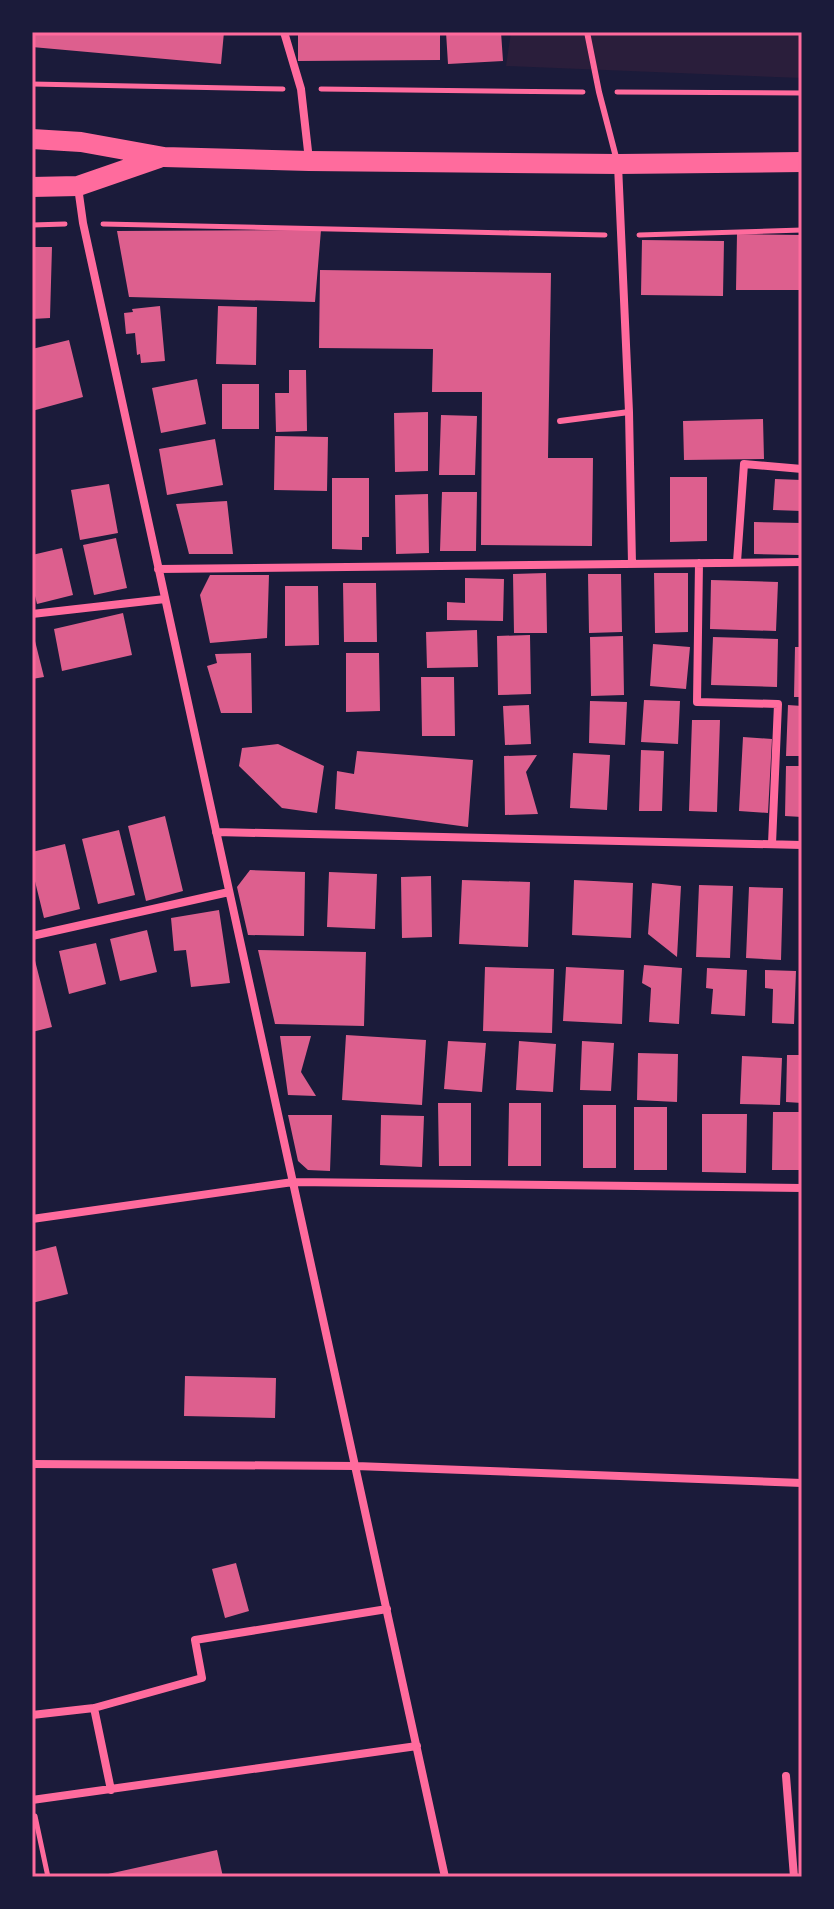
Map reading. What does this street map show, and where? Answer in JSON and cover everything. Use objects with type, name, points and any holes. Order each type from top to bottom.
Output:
[{"type":"main road","points":[[32,139],[81,142],[164,157],[618,164],[802,162]]},
{"type":"main road","points":[[32,187],[78,186],[164,157]]},
{"type":"street","points":[[284,32],[301,89],[309,161]]},
{"type":"street","points":[[618,164],[632,564]]},
{"type":"street","points":[[78,186],[83,223],[158,569],[445,1877]]},
{"type":"street","points":[[737,562],[744,464],[802,469]]},
{"type":"street","points":[[158,569],[802,562]]},
{"type":"street","points":[[699,563],[697,702],[778,704],[772,844]]},
{"type":"street","points":[[32,614],[165,599]]},
{"type":"street","points":[[216,832],[802,845]]},
{"type":"street","points":[[32,936],[229,892]]},
{"type":"street","points":[[32,1219],[293,1182],[802,1188]]},
{"type":"street","points":[[32,1464],[356,1466],[802,1483]]},
{"type":"street","points":[[32,1715],[94,1708],[202,1678],[195,1640],[387,1609]]},
{"type":"street","points":[[94,1708],[111,1790]]},
{"type":"street","points":[[32,1802],[417,1746]]},
{"type":"street","points":[[786,1776],[794,1877]]},
{"type":"lane","points":[[587,32],[618,164]]},
{"type":"lane","points":[[560,421],[629,412]]},
{"type":"path","points":[[32,84],[802,93]]},
{"type":"path","points":[[32,225],[83,223],[621,236],[802,230]]},
{"type":"path","points":[[32,1802],[48,1877]]},
{"type":"shaded area","points":[[511,32],[802,32],[802,78],[506,66]]},
{"type":"building","points":[[32,32],[224,32],[221,64],[32,47]]},
{"type":"building","points":[[298,32],[440,32],[440,60],[298,61]]},
{"type":"building","points":[[446,32],[501,32],[503,61],[448,64]]},
{"type":"building","points":[[321,230],[315,302],[129,297],[117,231]]},
{"type":"building","points":[[737,234],[802,235],[802,290],[736,290]]},
{"type":"building","points":[[642,240],[724,241],[723,296],[641,295]]},
{"type":"building","points":[[32,247],[52,247],[50,318],[32,319]]},
{"type":"building","points":[[320,270],[551,273],[548,458],[593,458],[592,546],[481,545],[482,392],[432,392],[433,349],[319,348]]},
{"type":"building","points":[[160,306],[165,361],[141,363],[135,333],[126,334],[124,313]]},
{"type":"building","points":[[218,306],[257,307],[256,365],[216,364]]},
{"type":"building","points":[[69,340],[83,397],[32,411],[32,349]]},
{"type":"building","points":[[289,370],[306,370],[307,431],[276,432],[275,393],[289,393]]},
{"type":"building","points":[[197,379],[206,424],[161,433],[152,388]]},
{"type":"building","points":[[222,384],[259,384],[259,429],[222,429]]},
{"type":"building","points":[[428,412],[428,471],[395,472],[394,413]]},
{"type":"building","points":[[441,415],[477,416],[475,475],[439,475]]},
{"type":"building","points":[[763,419],[764,459],[684,460],[683,421]]},
{"type":"building","points":[[275,436],[328,437],[327,491],[274,490]]},
{"type":"building","points":[[215,439],[223,485],[167,495],[159,449]]},
{"type":"building","points":[[670,477],[707,477],[707,541],[670,542]]},
{"type":"building","points":[[332,478],[369,478],[369,537],[362,537],[362,550],[332,549]]},
{"type":"building","points":[[775,479],[802,480],[802,511],[773,510]]},
{"type":"building","points":[[109,484],[118,533],[80,540],[71,490]]},
{"type":"building","points":[[442,492],[477,492],[476,551],[440,551]]},
{"type":"building","points":[[428,494],[429,553],[396,554],[395,495]]},
{"type":"building","points":[[227,501],[233,554],[189,554],[176,504]]},
{"type":"building","points":[[754,522],[802,523],[801,555],[754,554]]},
{"type":"building","points":[[116,538],[127,588],[94,595],[83,545]]},
{"type":"building","points":[[62,548],[73,595],[37,604],[32,584],[32,555]]},
{"type":"building","points":[[546,573],[547,633],[514,633],[513,574]]},
{"type":"building","points":[[654,573],[688,573],[688,632],[655,633]]},
{"type":"building","points":[[588,574],[621,574],[622,632],[589,633]]},
{"type":"building","points":[[210,575],[269,575],[267,638],[210,643],[200,595]]},
{"type":"building","points":[[465,578],[504,579],[503,621],[447,620],[447,602],[465,603]]},
{"type":"building","points":[[711,580],[778,582],[776,631],[710,629]]},
{"type":"building","points":[[343,583],[376,583],[377,642],[344,642]]},
{"type":"building","points":[[285,586],[318,586],[319,645],[285,646]]},
{"type":"building","points":[[123,613],[132,655],[62,671],[54,629]]},
{"type":"building","points":[[32,629],[44,677],[32,679]]},
{"type":"building","points":[[477,630],[478,667],[427,668],[426,632]]},
{"type":"building","points":[[530,635],[531,694],[498,695],[497,636]]},
{"type":"building","points":[[623,636],[624,695],[591,696],[590,637]]},
{"type":"building","points":[[713,637],[778,639],[777,687],[711,685]]},
{"type":"building","points":[[653,644],[690,647],[686,689],[650,686]]},
{"type":"building","points":[[795,647],[802,647],[802,697],[794,697]]},
{"type":"building","points":[[251,653],[252,713],[221,713],[207,666],[217,663],[215,654]]},
{"type":"building","points":[[346,653],[379,653],[380,711],[346,712]]},
{"type":"building","points":[[421,677],[454,677],[455,736],[422,736]]},
{"type":"building","points":[[644,700],[680,701],[678,744],[641,742]]},
{"type":"building","points":[[590,701],[627,702],[625,745],[589,743]]},
{"type":"building","points":[[529,705],[531,744],[505,745],[503,706]]},
{"type":"building","points":[[788,705],[802,706],[802,756],[786,756]]},
{"type":"building","points":[[692,720],[720,720],[717,812],[689,811]]},
{"type":"building","points":[[743,737],[772,739],[768,813],[739,811]]},
{"type":"building","points":[[278,744],[324,766],[317,813],[282,808],[239,766],[242,748]]},
{"type":"building","points":[[641,750],[664,751],[662,811],[639,811]]},
{"type":"building","points":[[357,751],[473,760],[468,827],[335,809],[337,771],[354,774]]},
{"type":"building","points":[[573,753],[610,755],[607,810],[570,808]]},
{"type":"building","points":[[537,755],[526,772],[538,814],[505,815],[504,756]]},
{"type":"building","points":[[786,766],[802,766],[802,817],[785,816]]},
{"type":"building","points":[[165,816],[183,891],[146,901],[128,826]]},
{"type":"building","points":[[119,830],[135,895],[98,904],[82,839]]},
{"type":"building","points":[[65,844],[80,909],[44,918],[32,869],[32,852]]},
{"type":"building","points":[[250,870],[305,872],[304,936],[248,935],[237,887]]},
{"type":"building","points":[[329,872],[377,874],[375,929],[327,927]]},
{"type":"building","points":[[431,876],[432,937],[402,938],[401,877]]},
{"type":"building","points":[[462,880],[530,882],[528,947],[459,944]]},
{"type":"building","points":[[574,880],[633,883],[631,938],[572,935]]},
{"type":"building","points":[[652,883],[681,886],[677,957],[648,934]]},
{"type":"building","points":[[699,885],[733,886],[730,958],[696,957]]},
{"type":"building","points":[[749,887],[783,888],[781,960],[746,958]]},
{"type":"building","points":[[219,910],[230,983],[191,987],[186,950],[174,951],[171,918]]},
{"type":"building","points":[[147,930],[157,972],[120,981],[110,939]]},
{"type":"building","points":[[96,943],[106,984],[69,994],[59,951]]},
{"type":"building","points":[[32,949],[52,1027],[32,1032]]},
{"type":"building","points":[[258,950],[366,952],[364,1026],[275,1024]]},
{"type":"building","points":[[644,965],[682,968],[679,1024],[649,1022],[651,988],[642,983]]},
{"type":"building","points":[[485,967],[554,969],[552,1033],[483,1031]]},
{"type":"building","points":[[566,967],[624,970],[622,1024],[563,1021]]},
{"type":"building","points":[[707,968],[747,970],[745,1016],[711,1014],[713,989],[706,988]]},
{"type":"building","points":[[765,970],[796,971],[794,1024],[772,1023],[773,989],[765,988]]},
{"type":"building","points":[[346,1035],[426,1040],[422,1105],[342,1100]]},
{"type":"building","points":[[280,1036],[311,1036],[301,1072],[316,1096],[288,1095]]},
{"type":"building","points":[[448,1041],[486,1043],[482,1092],[444,1089]]},
{"type":"building","points":[[519,1041],[556,1044],[553,1092],[516,1090]]},
{"type":"building","points":[[582,1041],[614,1043],[611,1091],[580,1090]]},
{"type":"building","points":[[638,1053],[678,1054],[677,1102],[637,1100]]},
{"type":"building","points":[[787,1055],[802,1055],[802,1103],[786,1102]]},
{"type":"building","points":[[742,1056],[782,1058],[780,1105],[740,1104]]},
{"type":"building","points":[[438,1103],[471,1103],[471,1166],[439,1166]]},
{"type":"building","points":[[509,1103],[541,1103],[541,1166],[508,1166]]},
{"type":"building","points":[[583,1105],[616,1105],[616,1168],[583,1168]]},
{"type":"building","points":[[634,1107],[667,1107],[667,1170],[634,1170]]},
{"type":"building","points":[[773,1112],[802,1112],[802,1170],[772,1170]]},
{"type":"building","points":[[702,1114],[747,1114],[746,1173],[702,1172]]},
{"type":"building","points":[[288,1115],[332,1115],[330,1171],[308,1170],[298,1161]]},
{"type":"building","points":[[381,1115],[424,1116],[422,1167],[380,1165]]},
{"type":"building","points":[[56,1246],[68,1294],[32,1303],[32,1252]]},
{"type":"building","points":[[185,1376],[276,1378],[275,1418],[184,1416]]},
{"type":"building","points":[[236,1563],[249,1611],[225,1618],[212,1569]]},
{"type":"building","points":[[217,1850],[223,1877],[99,1877],[99,1876]]}]
